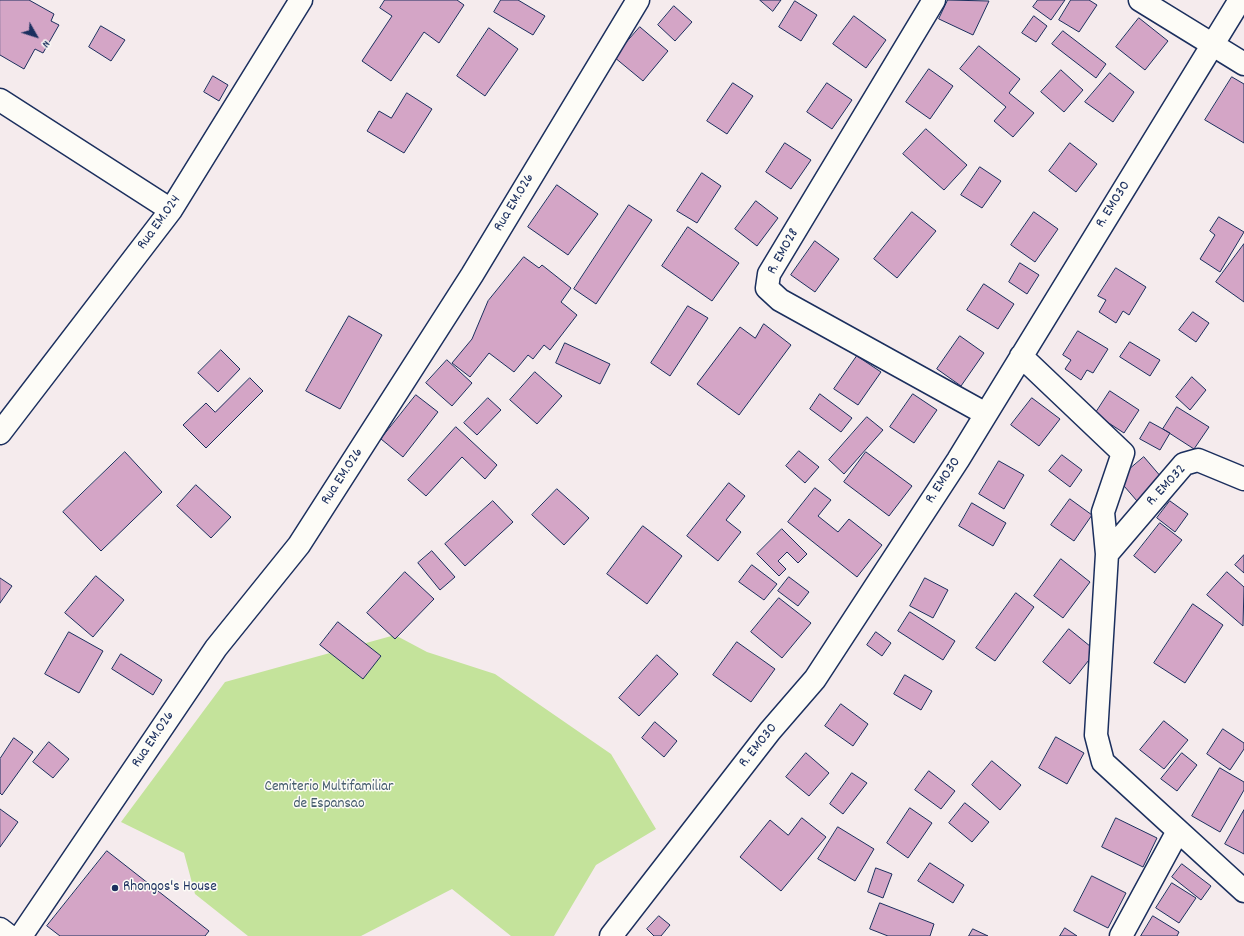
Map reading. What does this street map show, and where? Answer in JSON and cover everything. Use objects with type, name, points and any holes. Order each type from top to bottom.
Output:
[{"type":"street","name":"Rua EM.024","points":[[0,433],[171,210],[301,0]]},
{"type":"street","name":"Rua EM.026","points":[[21,936],[216,648],[299,545],[472,275],[638,0]]},
{"type":"street","name":"R. EM028","points":[[934,0],[769,274],[767,288],[780,300],[986,414]]},
{"type":"street","points":[[1140,0],[1244,64]]},
{"type":"street","name":"R. EM030","points":[[611,936],[770,731],[815,679],[958,460],[1240,0]]},
{"type":"street","points":[[0,100],[171,210]]},
{"type":"street","points":[[1021,356],[1123,453],[1103,512],[1107,554],[1096,735],[1103,762],[1244,891]]},
{"type":"street","name":"R. EM032","points":[[1107,554],[1184,464],[1198,460],[1244,479]]},
{"type":"street","points":[[1121,936],[1178,831]]},
{"type":"street","points":[[0,930],[9,936]]},
{"type":"green space","name":"Cemiterio Multifamiliar de Espansao","points":[[395,635],[427,652],[495,674],[611,754],[656,829],[596,865],[554,936],[511,936],[452,889],[361,936],[248,936],[195,894],[184,853],[121,822],[225,682]]},
{"type":"building","points":[[0,0],[29,0],[54,14],[51,21],[59,25],[43,53],[35,49],[24,69],[0,55]]},
{"type":"building","points":[[385,0],[457,0],[464,5],[439,43],[424,32],[391,81],[362,61],[392,16],[380,8]]},
{"type":"building","points":[[501,0],[518,0],[545,16],[533,35],[494,12]]},
{"type":"building","points":[[760,0],[781,0],[773,11]]},
{"type":"building","points":[[948,0],[989,1],[973,35],[939,19]]},
{"type":"building","points":[[1038,0],[1065,0],[1051,20],[1033,7]]},
{"type":"building","points":[[1071,0],[1089,0],[1097,5],[1079,32],[1059,20]]},
{"type":"building","points":[[795,1],[817,15],[801,41],[779,27]]},
{"type":"building","points":[[674,6],[692,22],[675,41],[658,25]]},
{"type":"building","points":[[854,16],[886,40],[866,68],[833,44]]},
{"type":"building","points":[[1034,16],[1047,26],[1036,42],[1022,33]]},
{"type":"building","points":[[1139,18],[1168,41],[1145,70],[1116,47]]},
{"type":"building","points":[[101,26],[125,40],[111,61],[89,47]]},
{"type":"building","points":[[640,27],[668,51],[643,81],[614,57]]},
{"type":"building","points":[[489,28],[518,49],[485,96],[457,76]]},
{"type":"building","points":[[1063,31],[1106,64],[1096,78],[1052,44]]},
{"type":"building","points":[[979,46],[1020,79],[1009,93],[1034,113],[1013,137],[994,121],[1006,107],[960,69]]},
{"type":"building","points":[[929,69],[953,86],[930,119],[906,102]]},
{"type":"building","points":[[1061,70],[1083,90],[1064,112],[1041,92]]},
{"type":"building","points":[[1110,73],[1134,92],[1113,122],[1085,102]]},
{"type":"building","points":[[213,76],[228,85],[219,101],[204,92]]},
{"type":"building","points":[[1232,77],[1244,84],[1244,143],[1205,120]]},
{"type":"building","points":[[733,83],[753,96],[727,134],[707,121]]},
{"type":"building","points":[[827,83],[852,100],[832,129],[807,112]]},
{"type":"building","points":[[407,93],[432,109],[404,153],[367,131],[379,111],[391,118]]},
{"type":"building","points":[[926,129],[967,165],[944,190],[903,154]]},
{"type":"building","points":[[785,143],[811,160],[791,189],[766,172]]},
{"type":"building","points":[[1070,143],[1097,164],[1076,192],[1049,171]]},
{"type":"building","points":[[980,167],[1001,181],[982,208],[961,195]]},
{"type":"building","points":[[702,173],[721,186],[697,223],[677,211]]},
{"type":"building","points":[[557,185],[598,214],[568,255],[528,227]]},
{"type":"building","points":[[756,201],[778,218],[757,246],[735,229]]},
{"type":"building","points":[[629,205],[652,220],[596,304],[574,289]]},
{"type":"building","points":[[912,212],[936,231],[897,278],[874,259]]},
{"type":"building","points":[[1034,212],[1058,229],[1035,262],[1011,245]]},
{"type":"building","points":[[1219,217],[1244,232],[1220,272],[1200,259],[1215,235],[1210,231]]},
{"type":"building","points":[[688,227],[739,263],[712,301],[662,266]]},
{"type":"building","points":[[815,241],[839,259],[815,292],[791,275]]},
{"type":"building","points":[[1244,244],[1244,302],[1216,282]]},
{"type":"building","points":[[524,257],[539,268],[542,265],[571,288],[561,302],[577,315],[550,350],[544,345],[533,359],[528,355],[514,372],[489,353],[470,377],[452,363],[472,339],[488,301]]},
{"type":"building","points":[[1020,263],[1039,275],[1027,294],[1009,282]]},
{"type":"building","points":[[1116,268],[1146,287],[1129,315],[1123,311],[1116,323],[1099,312],[1106,300],[1098,296]]},
{"type":"building","points":[[984,284],[1014,304],[998,329],[967,310]]},
{"type":"building","points":[[688,306],[708,318],[670,376],[651,363]]},
{"type":"building","points":[[1193,312],[1209,323],[1196,342],[1179,330]]},
{"type":"building","points":[[349,316],[382,335],[340,409],[306,391]]},
{"type":"building","points":[[764,324],[791,345],[739,415],[697,384],[740,327],[755,338]]},
{"type":"building","points":[[1078,331],[1108,349],[1093,373],[1087,370],[1081,380],[1065,369],[1071,360],[1063,355]]},
{"type":"building","points":[[960,336],[984,353],[961,386],[937,369]]},
{"type":"building","points":[[1130,342],[1160,360],[1150,376],[1120,357]]},
{"type":"building","points":[[565,343],[610,364],[600,384],[556,363]]},
{"type":"building","points":[[221,350],[240,369],[218,392],[198,373]]},
{"type":"building","points":[[857,356],[881,372],[858,405],[834,389]]},
{"type":"building","points":[[447,360],[472,383],[452,406],[426,383]]},
{"type":"building","points":[[535,372],[562,396],[537,424],[510,400]]},
{"type":"building","points":[[1192,377],[1206,390],[1190,410],[1176,397]]},
{"type":"building","points":[[250,378],[263,391],[206,448],[183,425],[206,403],[215,412]]},
{"type":"building","points":[[1110,391],[1139,410],[1124,433],[1095,414]]},
{"type":"building","points":[[820,394],[852,418],[841,432],[810,409]]},
{"type":"building","points":[[913,394],[937,410],[914,443],[890,427]]},
{"type":"building","points":[[416,395],[438,412],[403,457],[381,439]]},
{"type":"building","points":[[488,398],[501,410],[477,435],[464,423]]},
{"type":"building","points":[[1032,398],[1060,419],[1039,446],[1011,425]]},
{"type":"building","points":[[1177,407],[1209,427],[1194,449],[1163,429]]},
{"type":"building","points":[[867,417],[883,430],[844,474],[829,460]]},
{"type":"building","points":[[1150,422],[1170,433],[1160,450],[1140,439]]},
{"type":"building","points":[[456,427],[497,465],[485,479],[462,457],[426,496],[408,480]]},
{"type":"building","points":[[799,451],[819,467],[805,483],[786,466]]},
{"type":"building","points":[[125,452],[162,492],[101,551],[63,512]]},
{"type":"building","points":[[866,452],[912,486],[889,516],[844,482]]},
{"type":"building","points":[[1062,455],[1082,470],[1070,487],[1049,471]]},
{"type":"building","points":[[1144,457],[1162,478],[1137,501],[1118,479]]},
{"type":"building","points":[[999,461],[1024,475],[1004,509],[979,494]]},
{"type":"building","points":[[729,483],[745,496],[726,520],[741,532],[718,561],[687,536]]},
{"type":"building","points":[[196,485],[231,517],[211,538],[177,506]]},
{"type":"building","points":[[815,488],[831,500],[818,516],[838,532],[849,519],[882,545],[857,577],[788,522]]},
{"type":"building","points":[[557,489],[589,518],[564,545],[532,515]]},
{"type":"building","points":[[1070,499],[1092,515],[1074,541],[1051,525]]},
{"type":"building","points":[[493,501],[513,522],[465,566],[445,544]]},
{"type":"building","points":[[1170,501],[1188,514],[1175,532],[1157,518]]},
{"type":"building","points":[[972,503],[1006,523],[993,546],[959,526]]},
{"type":"building","points":[[1160,523],[1182,540],[1155,573],[1134,556]]},
{"type":"building","points":[[643,526],[682,556],[647,604],[607,574]]},
{"type":"building","points":[[782,529],[807,554],[798,563],[787,552],[778,561],[786,569],[779,576],[757,554]]},
{"type":"building","points":[[432,551],[455,577],[440,590],[418,563]]},
{"type":"building","points":[[1244,555],[1244,573],[1235,565]]},
{"type":"building","points":[[1061,559],[1090,582],[1063,618],[1034,596]]},
{"type":"building","points":[[752,565],[777,584],[764,600],[739,582]]},
{"type":"building","points":[[405,572],[434,599],[395,639],[367,613]]},
{"type":"building","points":[[1227,572],[1244,587],[1243,626],[1207,595]]},
{"type":"building","points":[[96,576],[124,600],[93,637],[65,613]]},
{"type":"building","points":[[789,577],[809,592],[798,606],[778,591]]},
{"type":"building","points":[[0,578],[12,586],[0,603]]},
{"type":"building","points":[[925,578],[948,590],[933,618],[910,606]]},
{"type":"building","points":[[1016,593],[1034,607],[995,661],[976,648]]},
{"type":"building","points":[[779,598],[811,623],[782,658],[751,632]]},
{"type":"building","points":[[1193,604],[1223,625],[1185,683],[1154,663]]},
{"type":"building","points":[[910,612],[955,641],[943,660],[898,631]]},
{"type":"building","points":[[338,622],[381,656],[363,679],[320,645]]},
{"type":"building","points":[[1069,629],[1096,651],[1070,684],[1043,662]]},
{"type":"building","points":[[69,632],[103,651],[79,693],[45,674]]},
{"type":"building","points":[[876,632],[891,643],[882,656],[867,645]]},
{"type":"building","points":[[737,642],[775,669],[751,702],[713,675]]},
{"type":"building","points":[[121,654],[162,680],[153,695],[112,669]]},
{"type":"building","points":[[657,655],[678,674],[639,716],[619,698]]},
{"type":"building","points":[[905,675],[932,691],[921,710],[894,694]]},
{"type":"building","points":[[841,704],[868,724],[853,746],[825,726]]},
{"type":"building","points":[[1164,721],[1188,740],[1164,769],[1140,750]]},
{"type":"building","points":[[655,722],[677,741],[664,757],[642,738]]},
{"type":"building","points":[[1223,729],[1244,743],[1244,749],[1230,770],[1207,754]]},
{"type":"building","points":[[1056,737],[1084,753],[1067,784],[1039,768]]},
{"type":"building","points":[[14,738],[33,752],[2,795],[0,793],[0,759]]},
{"type":"building","points":[[49,742],[69,759],[53,778],[33,762]]},
{"type":"building","points":[[806,753],[829,773],[809,796],[786,777]]},
{"type":"building","points":[[1182,753],[1197,765],[1177,791],[1161,779]]},
{"type":"building","points":[[992,761],[1021,785],[1000,810],[972,785]]},
{"type":"building","points":[[1220,768],[1244,782],[1244,790],[1220,832],[1192,816]]},
{"type":"building","points":[[929,771],[955,791],[941,809],[915,790]]},
{"type":"building","points":[[852,773],[867,783],[843,814],[830,804]]},
{"type":"building","points":[[965,803],[989,822],[972,842],[949,823]]},
{"type":"building","points":[[910,808],[932,823],[908,858],[887,843]]},
{"type":"building","points":[[0,809],[18,822],[0,847]]},
{"type":"building","points":[[1244,810],[1244,854],[1225,844]]},
{"type":"building","points":[[802,818],[826,837],[781,891],[740,857],[770,820],[788,835]]},
{"type":"building","points":[[1116,818],[1157,838],[1143,867],[1102,847]]},
{"type":"building","points":[[838,827],[874,849],[855,881],[818,859]]},
{"type":"building","name":"Rhongos's House","points":[[107,851],[209,931],[205,936],[60,936],[47,926]]},
{"type":"building","points":[[930,863],[964,885],[953,903],[918,881]]},
{"type":"building","points":[[1182,864],[1211,886],[1201,900],[1172,877]]},
{"type":"building","points":[[876,868],[892,874],[883,898],[868,892]]},
{"type":"building","points":[[1092,876],[1126,893],[1108,928],[1074,911]]},
{"type":"building","points":[[1172,883],[1196,898],[1179,923],[1156,908]]},
{"type":"building","points":[[880,903],[934,924],[930,936],[888,936],[870,929]]},
{"type":"building","points":[[659,916],[670,925],[661,936],[654,936],[647,929]]},
{"type":"building","points":[[1153,916],[1179,932],[1177,936],[1141,936]]},
{"type":"building","points":[[1065,928],[1077,936],[1060,936]]},
{"type":"building","points":[[973,929],[988,936],[969,936]]},
{"type":"place","name":"Rhongos's House","points":[[115,888]]}]
